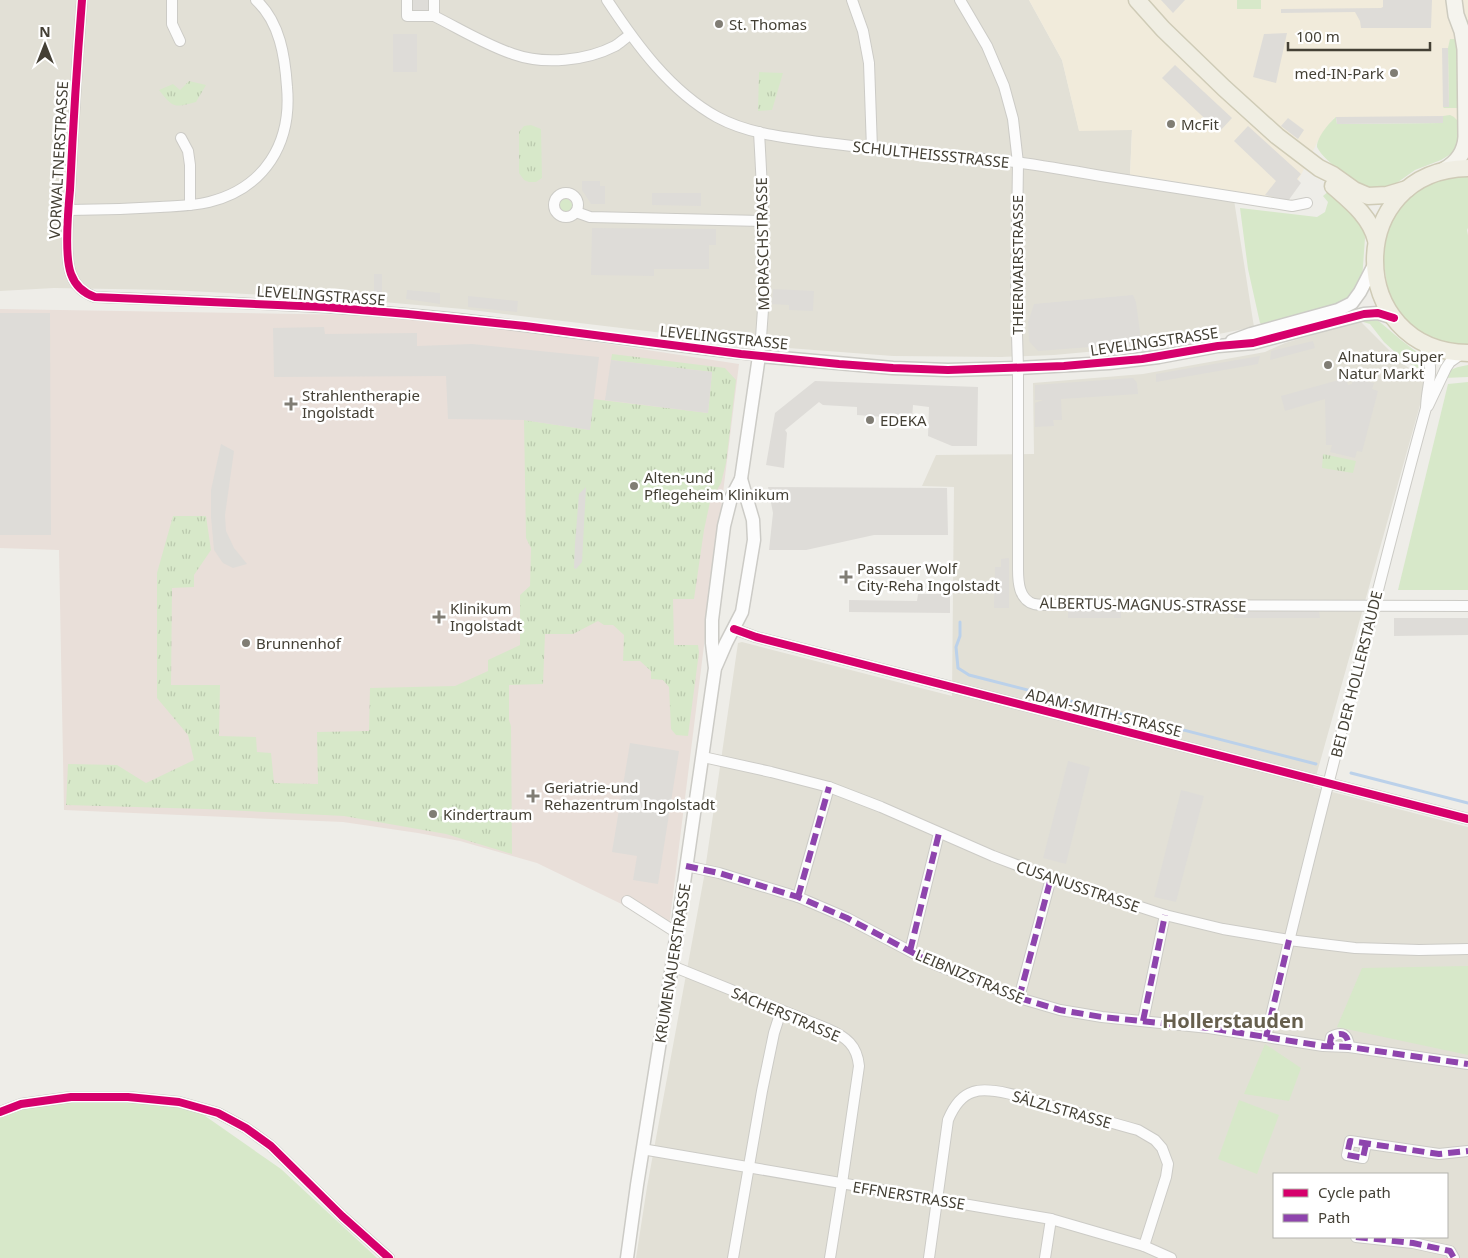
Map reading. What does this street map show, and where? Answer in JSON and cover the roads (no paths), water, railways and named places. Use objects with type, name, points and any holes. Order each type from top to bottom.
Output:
[{"type":"main road","points":[[1137,0],[1163,29],[1224,88],[1277,136],[1319,168],[1332,174],[1359,193],[1368,196],[1387,195],[1407,189]]},
{"type":"main road","points":[[1454,0],[1465,49],[1466,137],[1464,148],[1455,163],[1421,180],[1407,189],[1395,201],[1386,216],[1376,240],[1374,265],[1379,290],[1386,306],[1394,318],[1408,332],[1422,341],[1446,351],[1466,353]]},
{"type":"main road","points":[[1461,0],[1468,10]]},
{"type":"main road","points":[[1319,168],[1328,182],[1365,217],[1373,230],[1376,240]]},
{"type":"main road","points":[[1444,170],[1468,168]]},
{"type":"street","name":"VORWALTNERSTRASSE","points":[[69,262],[68,210],[74,93],[82,0]]},
{"type":"street","points":[[172,0],[172,24],[180,41]]},
{"type":"street","points":[[68,210],[132,209],[209,202],[227,196],[256,179],[267,168],[282,138],[288,106],[286,65],[282,46],[274,25],[256,0]]},
{"type":"street","points":[[407,0],[406,16],[434,16],[496,48],[515,55],[542,60],[592,55],[615,46],[630,35]]},
{"type":"street","points":[[434,0],[434,16]]},
{"type":"street","name":"SCHULTHEISSSTRASSE","points":[[607,0],[630,35],[656,66],[686,94],[717,117],[759,132],[795,139],[872,149],[1018,163],[1292,206],[1307,203]]},
{"type":"street","points":[[852,0],[862,31],[869,63],[872,149]]},
{"type":"street","name":"THIERMAIRSTRASSE","points":[[960,0],[988,46],[1004,86],[1014,119],[1018,163],[1016,301],[1018,368]]},
{"type":"street","name":"MORASCHSTRASSE","points":[[759,132],[764,300],[759,356]]},
{"type":"street","points":[[181,138],[188,150],[190,205]]},
{"type":"street","points":[[576,212],[590,217],[762,221]]},
{"type":"street","name":"LEVELINGSTRASSE","points":[[69,262],[71,274],[78,287],[95,297],[325,307],[516,325],[759,356],[893,368],[948,370],[1018,368],[1142,359],[1218,346],[1253,344],[1364,314],[1378,313],[1394,318]]},
{"type":"street","name":"LEVELINGSTRASSE","points":[[1218,346],[1251,334],[1338,310],[1352,303],[1374,265]]},
{"type":"street","name":"BEI DER HOLLERSTAUDE","points":[[1266,1037],[1328,784],[1405,482],[1426,408],[1431,366],[1422,341]]},
{"type":"street","name":"BEI DER HOLLERSTAUDE","points":[[1426,408],[1450,362],[1466,353]]},
{"type":"street","name":"KRUMENAUERSTRASSE","points":[[627,1258],[642,1149],[677,933],[715,668],[712,620],[723,536],[731,498],[741,479],[759,356]]},
{"type":"street","name":"ALBERTUS-MAGNUS-STRASSE","points":[[1018,368],[1018,569],[1019,587],[1025,599],[1034,604],[1051,605],[1374,605]]},
{"type":"street","name":"KRUMENAUERSTRASSE","points":[[715,668],[742,612],[754,540],[753,520],[741,479]]},
{"type":"street","points":[[728,512],[734,509],[741,509],[751,513]]},
{"type":"street","points":[[1374,605],[1468,606]]},
{"type":"street","points":[[712,620],[719,626],[734,629]]},
{"type":"street","name":"ADAM-SMITH-STRASSE","points":[[734,629],[756,638],[1468,819]]},
{"type":"street","name":"CUSANUSSTRASSE","points":[[703,757],[829,787],[881,807],[993,856],[1051,878],[1165,914],[1223,929],[1355,948],[1468,949]]},
{"type":"street","points":[[798,898],[829,787]]},
{"type":"street","points":[[910,951],[939,833]]},
{"type":"street","name":"LEIBNIZSTRASSE","points":[[686,866],[719,873],[798,898],[847,918],[934,964],[1019,998],[1060,1010],[1102,1017],[1209,1028],[1332,1046],[1330,1042],[1331,1037],[1342,1034],[1348,1040],[1349,1047],[1468,1064]]},
{"type":"street","points":[[1019,998],[1051,878]]},
{"type":"street","points":[[627,901],[677,933]]},
{"type":"street","points":[[1143,1021],[1165,914]]},
{"type":"street","name":"SACHERSTRASSE","points":[[672,966],[842,1035],[854,1048],[858,1056],[859,1066],[830,1258]]},
{"type":"street","points":[[733,1258],[762,1091],[774,1033],[781,1011]]},
{"type":"street","name":"SÄLZLSTRASSE","points":[[929,1258],[948,1120],[952,1108],[964,1096],[974,1091],[984,1090],[1007,1093],[1138,1130],[1153,1138],[1162,1148],[1168,1164],[1166,1177],[1144,1246]]},
{"type":"street","points":[[0,1112],[20,1104],[71,1097],[128,1097],[179,1102],[218,1113],[246,1128],[271,1146],[342,1216],[389,1258]]},
{"type":"street","points":[[1366,1144],[1439,1154],[1468,1152]]},
{"type":"street","name":"EFFNERSTRASSE","points":[[642,1149],[1051,1219],[1144,1246],[1171,1258]]},
{"type":"street","points":[[1045,1258],[1051,1219]]},
{"type":"street","points":[[1366,1238],[1413,1243],[1450,1251],[1454,1258]]},
{"type":"waterway","points":[[960,622],[960,636],[956,647],[958,668],[969,675],[1316,764]]},
{"type":"waterway","points":[[1351,773],[1468,803]]},
{"type":"place","name":"St. Thomas","points":[[719,24]]},
{"type":"place","name":"med-IN-Park","points":[[1394,73]]},
{"type":"place","name":"McFit","points":[[1171,124]]},
{"type":"place","name":"Alnatura Super Natur Markt","points":[[1328,365]]},
{"type":"place","name":"Strahlentherapie Ingolstadt","points":[[291,404]]},
{"type":"place","name":"EDEKA","points":[[870,420]]},
{"type":"place","name":"Alten-und Pflegeheim Klinikum","points":[[634,486]]},
{"type":"place","name":"Passauer Wolf City-Reha Ingolstadt","points":[[846,577]]},
{"type":"place","name":"Klinikum Ingolstadt","points":[[439,617]]},
{"type":"place","name":"Brunnenhof","points":[[246,643]]},
{"type":"place","name":"Geriatrie-und Rehazentrum Ingolstadt","points":[[533,796]]},
{"type":"place","name":"Kindertraum","points":[[433,814]]},
{"type":"district","name":"Hollerstauden","points":[[1233,1020]]}]
